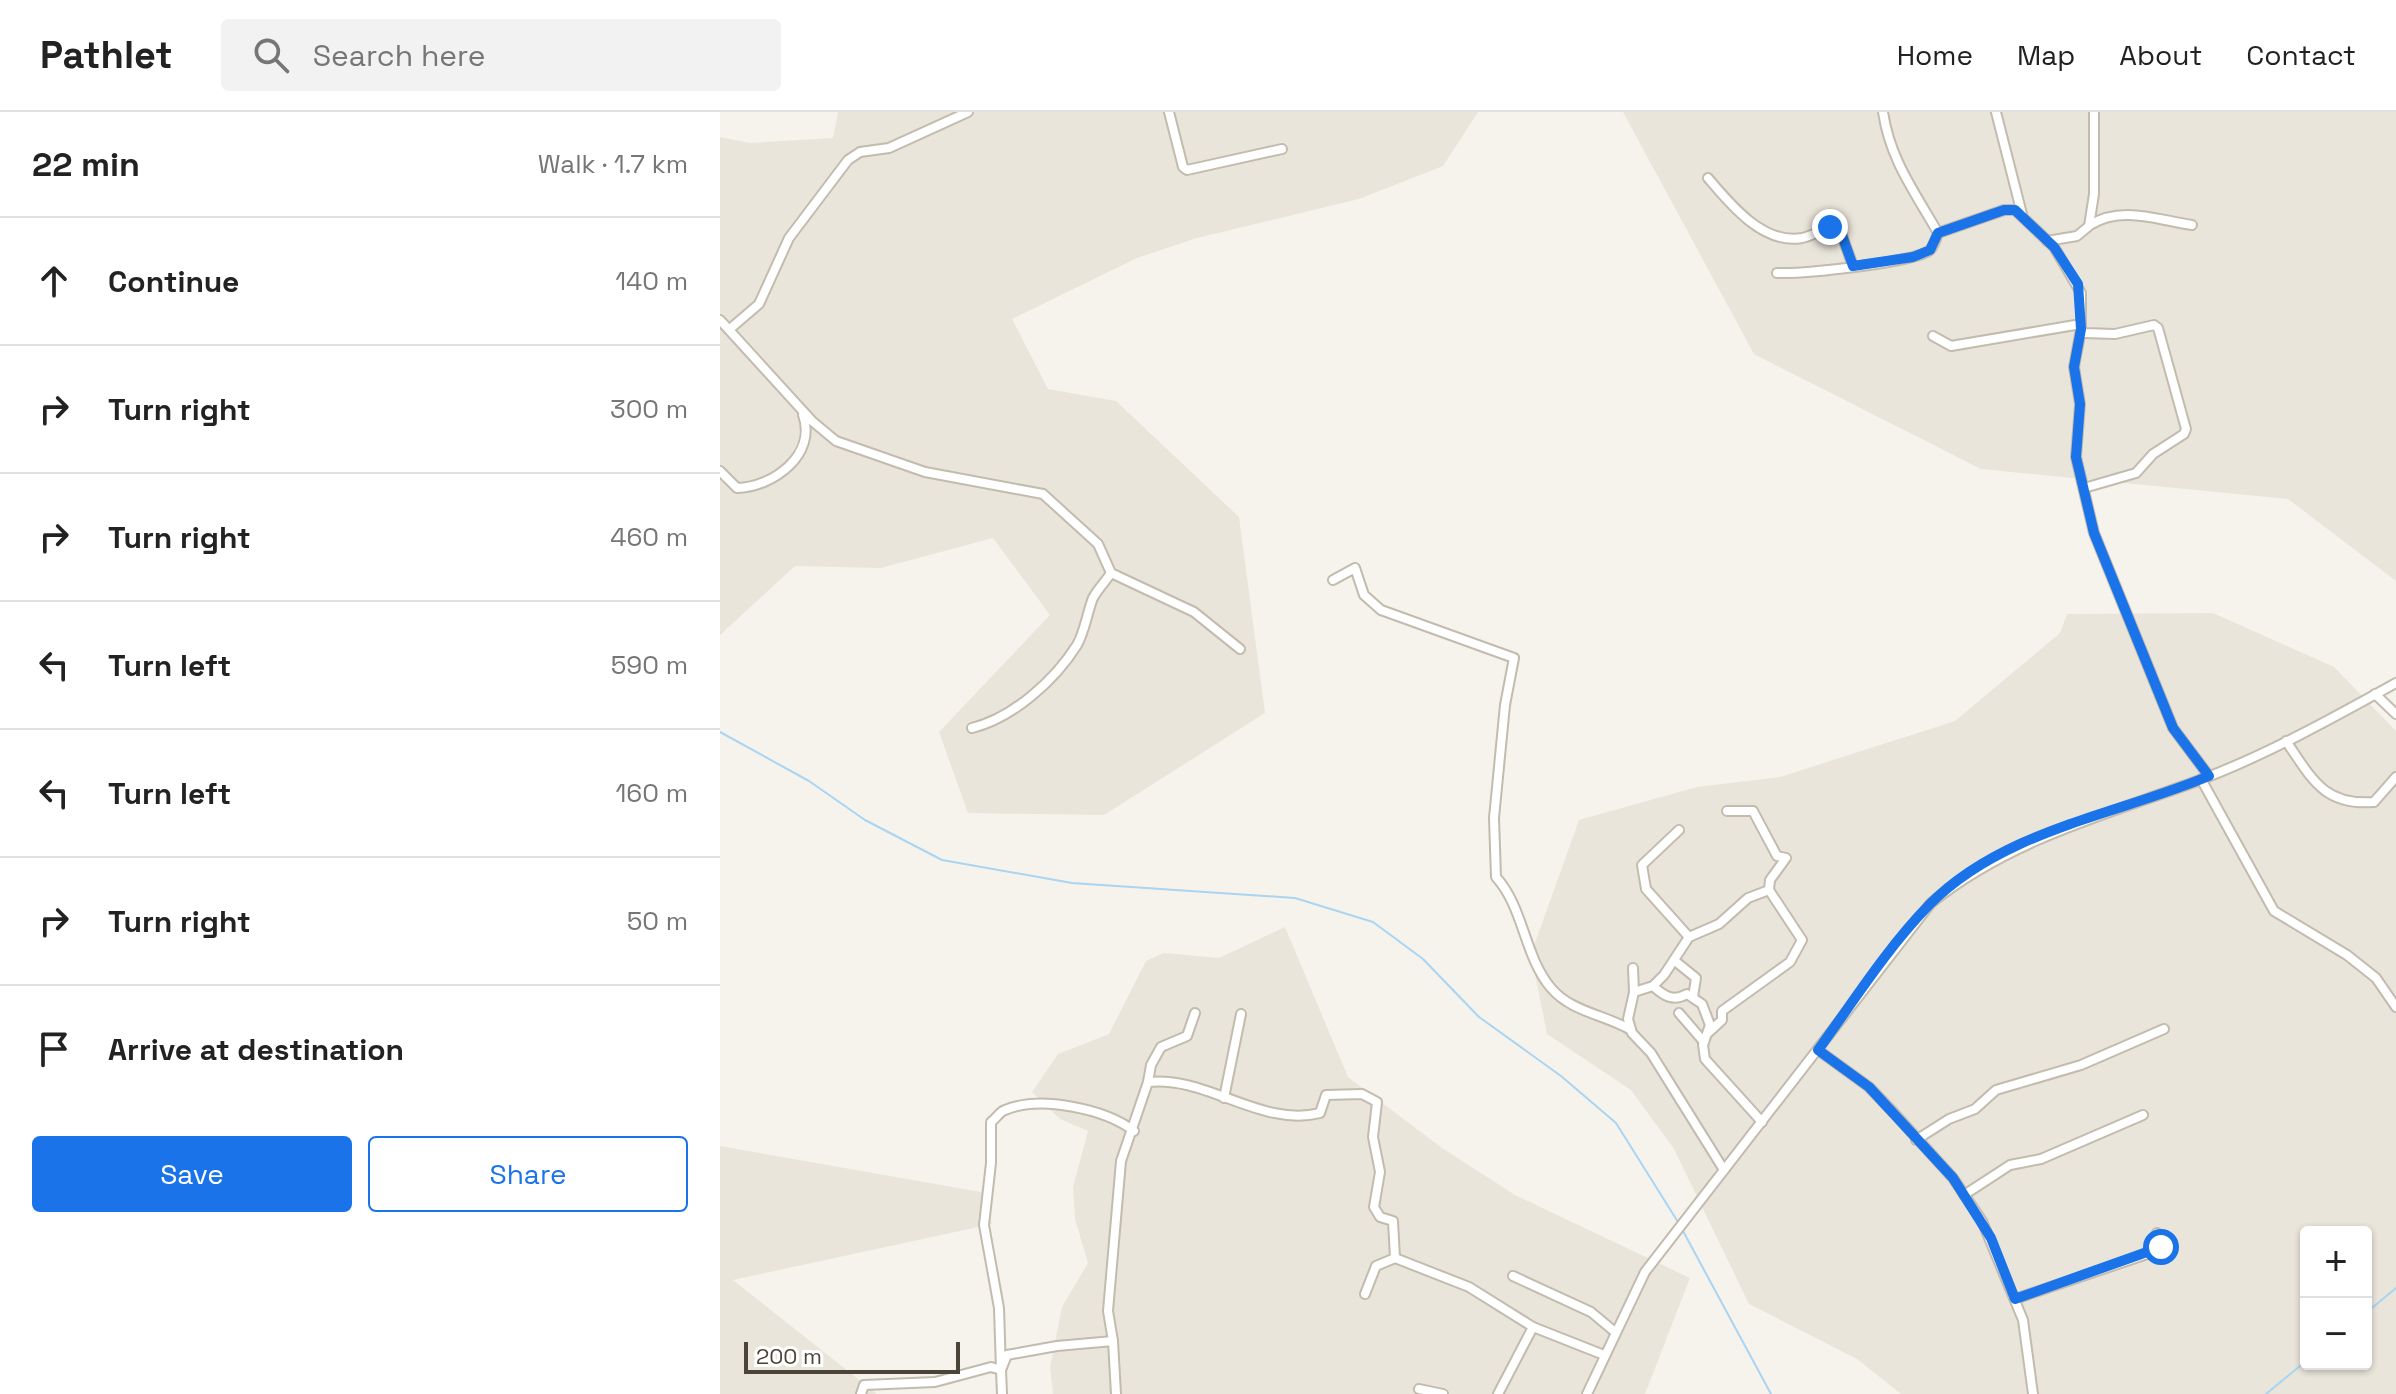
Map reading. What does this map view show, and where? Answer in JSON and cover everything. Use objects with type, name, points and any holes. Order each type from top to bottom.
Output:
[{"type":"street","points":[[731,328],[759,304],[789,238],[848,160],[864,151],[889,148],[968,112]]},
{"type":"street","points":[[1169,112],[1183,167],[1187,170],[1282,149]]},
{"type":"street","points":[[1883,112],[1905,182],[1938,233]]},
{"type":"street","points":[[1996,112],[2022,214],[2047,241],[2078,284],[2081,326],[2074,367],[2080,404],[2076,457],[2100,554],[2120,595],[2161,702],[2173,728],[2205,777],[2274,911],[2347,955],[2376,978],[2396,1007]]},
{"type":"street","points":[[2089,226],[2094,194],[2094,112]]},
{"type":"street","points":[[1708,178],[1748,220],[1778,237],[1799,239],[1839,227],[1853,266]]},
{"type":"street","points":[[1777,273],[1818,274],[1913,257],[1930,250],[1938,233],[2004,210],[2022,214]]},
{"type":"street","points":[[2047,241],[2077,236],[2110,216],[2131,214],[2192,225]]},
{"type":"street","points":[[720,320],[731,328],[801,410],[836,441],[925,472],[1043,494],[1098,544],[1111,573],[1194,612],[1240,649]]},
{"type":"street","points":[[2081,326],[2084,333],[2115,334],[2154,325],[2158,328],[2186,429],[2184,434],[2153,454],[2136,473],[2084,488]]},
{"type":"street","points":[[1933,336],[1951,346],[2081,326]]},
{"type":"street","points":[[720,471],[731,485],[747,487],[765,483],[786,468],[808,438],[801,410]]},
{"type":"street","points":[[1333,580],[1355,568],[1364,595],[1381,610],[1514,658],[1505,705],[1494,818],[1496,877],[1507,889],[1524,937],[1552,990],[1589,1014],[1601,1020],[1614,1020],[1631,1030],[1651,1053],[1724,1170]]},
{"type":"street","points":[[972,728],[1001,718],[1045,683],[1078,643],[1092,601],[1111,573]]},
{"type":"street","points":[[1587,1394],[1645,1272],[1818,1050],[1907,929],[1931,903],[1963,877],[2057,829],[2205,777],[2286,741],[2396,683]]},
{"type":"street","points":[[2375,694],[2396,714]]},
{"type":"street","points":[[2286,741],[2328,796],[2353,804],[2374,802],[2396,777]]},
{"type":"street","points":[[1727,811],[1753,811],[1777,856],[1786,858],[1770,880],[1769,890],[1802,940],[1790,962],[1722,1011],[1722,1020],[1709,1032],[1702,1050],[1711,1068],[1762,1122]]},
{"type":"street","points":[[1679,830],[1642,865],[1646,889],[1689,937]]},
{"type":"street","points":[[1634,992],[1653,986],[1675,961],[1689,937],[1719,924],[1748,898],[1769,890]]},
{"type":"street","points":[[1675,961],[1696,978],[1693,997]]},
{"type":"street","points":[[1631,1030],[1629,1007],[1634,992],[1633,968]]},
{"type":"street","points":[[1653,986],[1668,998],[1693,997],[1702,1004],[1709,1032]]},
{"type":"street","points":[[1116,1394],[1108,1311],[1121,1161],[1134,1131],[1151,1065],[1161,1047],[1187,1036],[1195,1013]]},
{"type":"street","points":[[1679,1013],[1704,1042]]},
{"type":"street","points":[[1224,1098],[1241,1014]]},
{"type":"street","points":[[1916,1140],[1975,1109],[1996,1090],[2081,1065],[2164,1029]]},
{"type":"street","points":[[1818,1050],[1869,1087],[1953,1178],[1991,1238],[2027,1335],[2033,1394]]},
{"type":"street","points":[[1148,1082],[1163,1080],[1244,1106],[1314,1115],[1320,1113],[1326,1095],[1362,1094],[1377,1102],[1373,1137],[1380,1172],[1374,1207],[1380,1217],[1393,1221],[1395,1258]]},
{"type":"street","points":[[1002,1394],[999,1308],[984,1225],[991,1163],[991,1122],[1005,1110],[1054,1103],[1110,1116],[1134,1131]]},
{"type":"street","points":[[1964,1195],[2010,1165],[2041,1159],[2143,1115]]},
{"type":"street","points":[[2015,1299],[2159,1250],[2157,1233]]},
{"type":"street","points":[[1365,1294],[1376,1266],[1395,1258],[1469,1287],[1533,1327],[1604,1355]]},
{"type":"street","points":[[1513,1276],[1591,1312],[1615,1332]]},
{"type":"street","points":[[1498,1394],[1533,1327]]},
{"type":"street","points":[[1001,1370],[1007,1355],[1113,1341]]},
{"type":"street","points":[[861,1394],[864,1385],[935,1382],[991,1367],[1001,1370]]},
{"type":"street","points":[[1419,1389],[1443,1394]]},
{"type":"shaded area","points":[[838,112],[1478,112],[1443,166],[1359,199],[1197,238],[1137,258],[1012,319],[1048,389],[1116,401],[1239,517],[1265,713],[1104,815],[968,813],[939,732],[1050,615],[993,538],[881,568],[795,566],[720,635],[720,137],[750,143],[833,138]]},
{"type":"shaded area","points":[[1623,112],[2396,112],[2396,581],[2288,499],[1981,469],[1754,354]]},
{"type":"shaded area","points":[[2213,613],[2334,667],[2396,731],[2396,1394],[1901,1394],[1857,1359],[1749,1304],[1674,1149],[1631,1090],[1547,1034],[1531,954],[1579,820],[1697,787],[1780,777],[1955,721],[2060,633],[2067,614]]},
{"type":"shaded area","points":[[1285,927],[1348,1077],[1442,1148],[1515,1195],[1690,1278],[1645,1394],[1053,1394],[1050,1367],[1062,1307],[1088,1263],[1075,1219],[1073,1187],[1088,1131],[1060,1119],[1032,1092],[1058,1054],[1109,1034],[1146,961],[1164,953],[1219,958]]},
{"type":"shaded area","points":[[720,1146],[981,1192],[992,1224],[733,1280],[877,1394],[720,1394]]},
{"type":"waterway","points":[[720,732],[809,781],[865,820],[942,860],[1072,883],[1295,898],[1373,922],[1423,959],[1479,1017],[1561,1076],[1616,1123],[1678,1222]]},
{"type":"waterway","points":[[1683,1231],[1771,1394]]},
{"type":"waterway","points":[[2372,1308],[2396,1288]]},
{"type":"waterway","points":[[2266,1394],[2300,1366]]},
{"type":"route","points":[[1830,227],[1839,227],[1844,233],[1853,266],[1913,257],[1930,250],[1938,233],[1946,233],[2004,210],[2022,214],[2034,231],[2054,247],[2081,293],[2081,329],[2074,367],[2080,404],[2076,457],[2100,554],[2120,595],[2137,645],[2173,728],[2199,758],[2209,776],[2057,829],[1983,864],[1963,877],[1931,903],[1907,929],[1818,1050],[1869,1087],[1953,1178],[1991,1238],[2015,1299],[2161,1247]]}]
